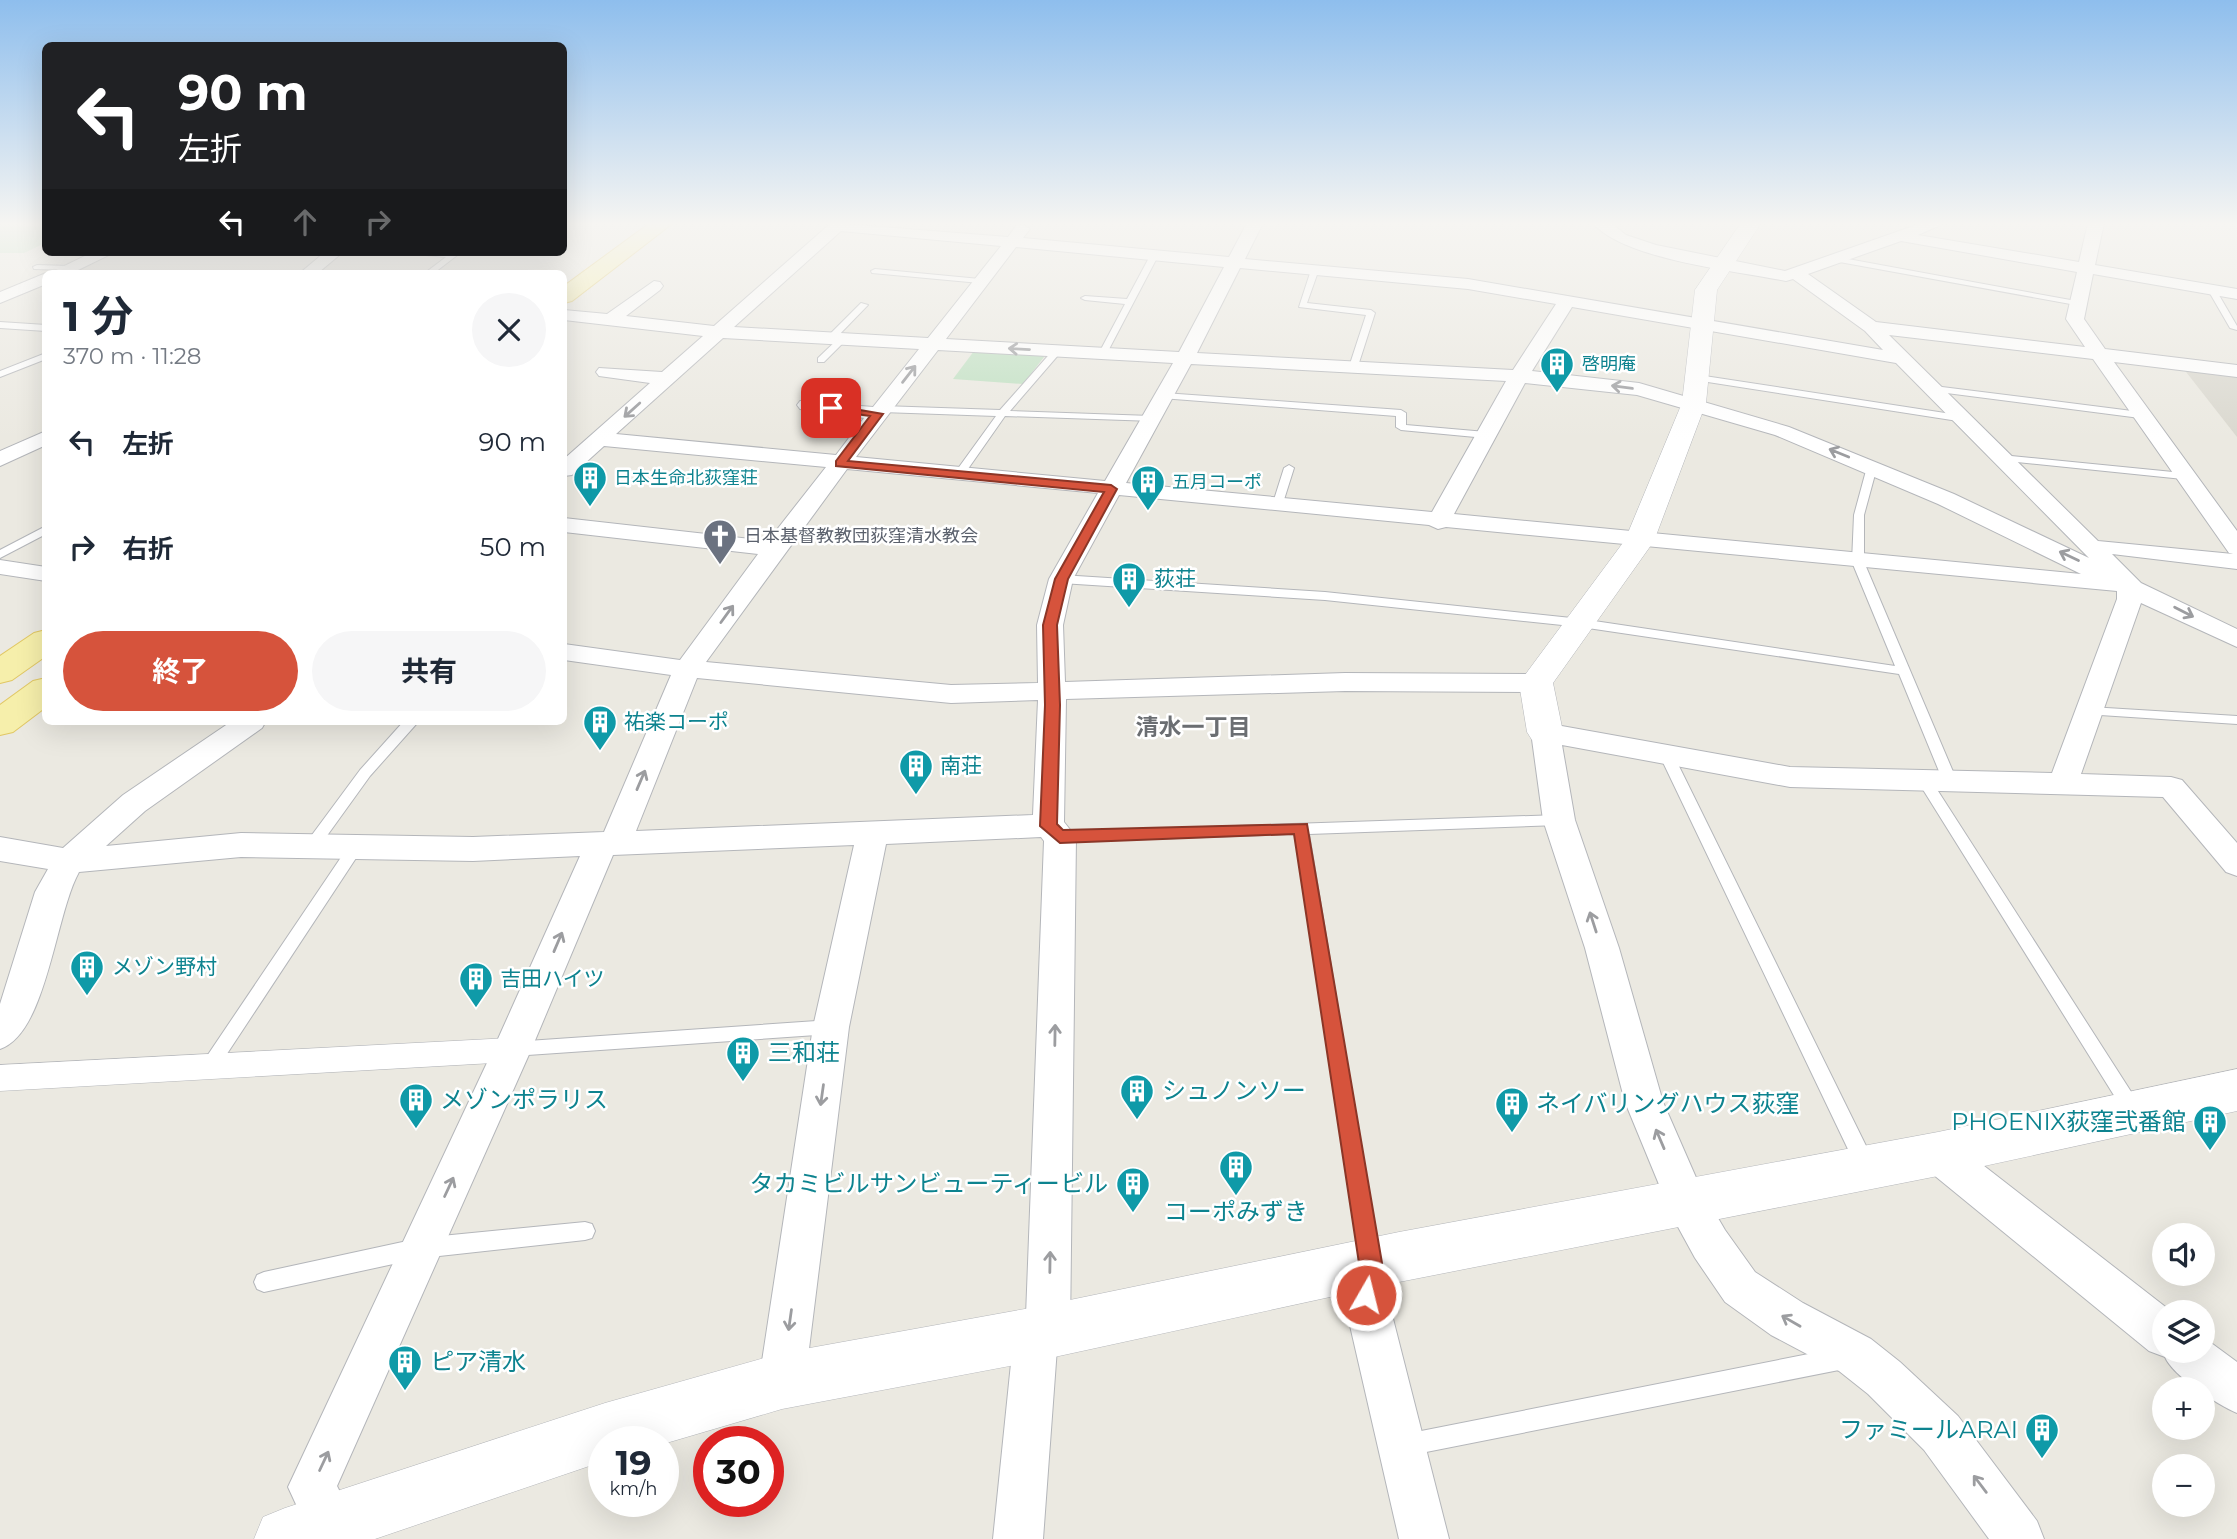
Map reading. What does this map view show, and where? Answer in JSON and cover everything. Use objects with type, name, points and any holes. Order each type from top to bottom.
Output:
[{"type":"main road","points":[[0,649],[42,621]]},
{"type":"main road","points":[[0,672],[42,643]]},
{"type":"main road","points":[[0,696],[42,667]]},
{"type":"main road","points":[[0,723],[42,693]]},
{"type":"street","points":[[612,320],[643,295]]},
{"type":"street","points":[[567,467],[761,295]]},
{"type":"street","points":[[969,295],[774,549],[687,669],[312,1487],[316,1533],[605,1432],[782,1381],[1042,1332],[1371,1263],[1938,1154],[2132,1110],[2237,1090]]},
{"type":"street","points":[[1018,1539],[1042,1332],[1054,831],[1050,625],[1061,579],[1185,358],[1217,295]]},
{"type":"street","points":[[1536,295],[1904,359]]},
{"type":"street","points":[[1706,295],[1694,403],[1639,541],[1536,683],[1559,820],[1602,948],[1644,1102],[1686,1202],[1740,1287],[1787,1319],[1856,1355],[1941,1433],[2019,1539]]},
{"type":"street","points":[[1821,295],[1871,327],[1934,389],[1958,418],[2096,549],[2130,585],[2130,599],[2063,783]]},
{"type":"street","points":[[2079,295],[2075,319],[2183,476],[2237,548]]},
{"type":"street","points":[[1438,522],[1519,376],[1568,300]]},
{"type":"street","points":[[567,315],[719,332],[1519,376],[1639,389],[1782,431],[1872,467],[2130,585],[2237,639]]},
{"type":"street","points":[[1871,327],[2097,352],[2237,371]]},
{"type":"street","points":[[606,372],[667,379]]},
{"type":"street","points":[[807,405],[880,412]]},
{"type":"street","points":[[600,439],[1438,522],[2130,585]]},
{"type":"street","points":[[0,459],[42,440]]},
{"type":"street","points":[[567,525],[774,549]]},
{"type":"street","points":[[2096,549],[2105,546],[2237,562]]},
{"type":"street","points":[[0,567],[42,573]]},
{"type":"street","points":[[567,652],[687,669],[951,694],[1345,682],[1536,683]]},
{"type":"street","points":[[0,1034],[18,1007],[51,892],[69,861],[134,803],[246,725]]},
{"type":"street","points":[[1545,732],[1790,777],[2171,787],[2237,864]]},
{"type":"street","points":[[0,849],[69,861],[241,845],[473,849],[1054,831]]},
{"type":"street","points":[[782,1381],[831,1027],[872,836]]},
{"type":"street","points":[[0,1078],[512,1050]]},
{"type":"street","points":[[1938,1154],[2152,1325]]},
{"type":"street","points":[[1371,1263],[1366,1295],[1424,1539]]},
{"type":"street","points":[[2201,1363],[2237,1390]]},
{"type":"lane","points":[[1103,354],[1134,295]]},
{"type":"lane","points":[[1306,295],[1303,305],[1371,313],[1354,367]]},
{"type":"lane","points":[[2032,295],[2076,303]]},
{"type":"lane","points":[[2215,295],[2234,328]]},
{"type":"lane","points":[[1085,298],[1130,302]]},
{"type":"lane","points":[[821,360],[864,305]]},
{"type":"lane","points":[[1327,322],[1333,308]]},
{"type":"lane","points":[[0,325],[42,328]]},
{"type":"lane","points":[[958,474],[1003,413],[1057,351]]},
{"type":"lane","points":[[0,374],[42,358]]},
{"type":"lane","points":[[1698,378],[1958,418]]},
{"type":"lane","points":[[1934,389],[2140,415]]},
{"type":"lane","points":[[880,412],[1003,413],[1157,407],[1401,413],[1401,428],[1486,435]]},
{"type":"lane","points":[[2001,458],[2183,476]]},
{"type":"lane","points":[[1872,467],[1859,515],[1858,562],[1905,671],[1937,780],[2132,1110]]},
{"type":"lane","points":[[1277,506],[1289,468]]},
{"type":"lane","points":[[0,555],[42,531]]},
{"type":"lane","points":[[1061,579],[1325,596],[1581,623],[1905,671]]},
{"type":"lane","points":[[2090,711],[2237,720]]},
{"type":"lane","points":[[312,846],[365,773],[408,725]]},
{"type":"lane","points":[[1666,754],[1867,1167]]},
{"type":"lane","points":[[1054,831],[1301,828],[1559,820]]},
{"type":"lane","points":[[1301,828],[1371,1263]]},
{"type":"lane","points":[[209,1066],[355,848]]},
{"type":"lane","points":[[512,1050],[831,1027]]},
{"type":"lane","points":[[264,1282],[421,1248],[585,1231]]},
{"type":"lane","points":[[1404,1446],[1856,1355]]},
{"type":"shaded area","points":[[2183,368],[2237,375],[2237,437]]},
{"type":"green space","points":[[974,351],[1042,354],[1044,357],[1023,384],[953,379]]},
{"type":"place","name":"啓明庵","points":[[1557,394]]},
{"type":"place","name":"日本生命北荻窪荘","points":[[590,508]]},
{"type":"place","name":"五月コーポ","points":[[1148,512]]},
{"type":"place","name":"日本基督教教団荻窪清水教会","points":[[720,566]]},
{"type":"place","name":"荻荘","points":[[1129,609]]},
{"type":"place","name":"祐楽コーポ","points":[[600,752]]},
{"type":"place","name":"南荘","points":[[916,796]]},
{"type":"place","name":"メゾン野村","points":[[87,997]]},
{"type":"place","name":"吉田ハイツ","points":[[476,1009]]},
{"type":"place","name":"三和荘","points":[[743,1083]]},
{"type":"place","name":"シュノンソー","points":[[1137,1121]]},
{"type":"place","name":"メゾンポラリス","points":[[416,1130]]},
{"type":"place","name":"ネイバリングハウス荻窪","points":[[1512,1134]]},
{"type":"place","name":"PHOENIX荻窪弐番館","points":[[2210,1152]]},
{"type":"place","name":"コーポみずき","points":[[1236,1197]]},
{"type":"place","name":"タカミビルサンビューティービル","points":[[1133,1214]]},
{"type":"place","name":"ピア清水","points":[[405,1392]]},
{"type":"place","name":"ファミールARAI","points":[[2042,1460]]},
{"type":"district","name":"清水一丁目","points":[[1193,727]]},
{"type":"route","points":[[831,408],[878,414],[840,463],[1111,489],[1061,579],[1050,625],[1052,705],[1048,826],[1060,836],[1301,828],[1371,1263],[1366,1295]]}]
